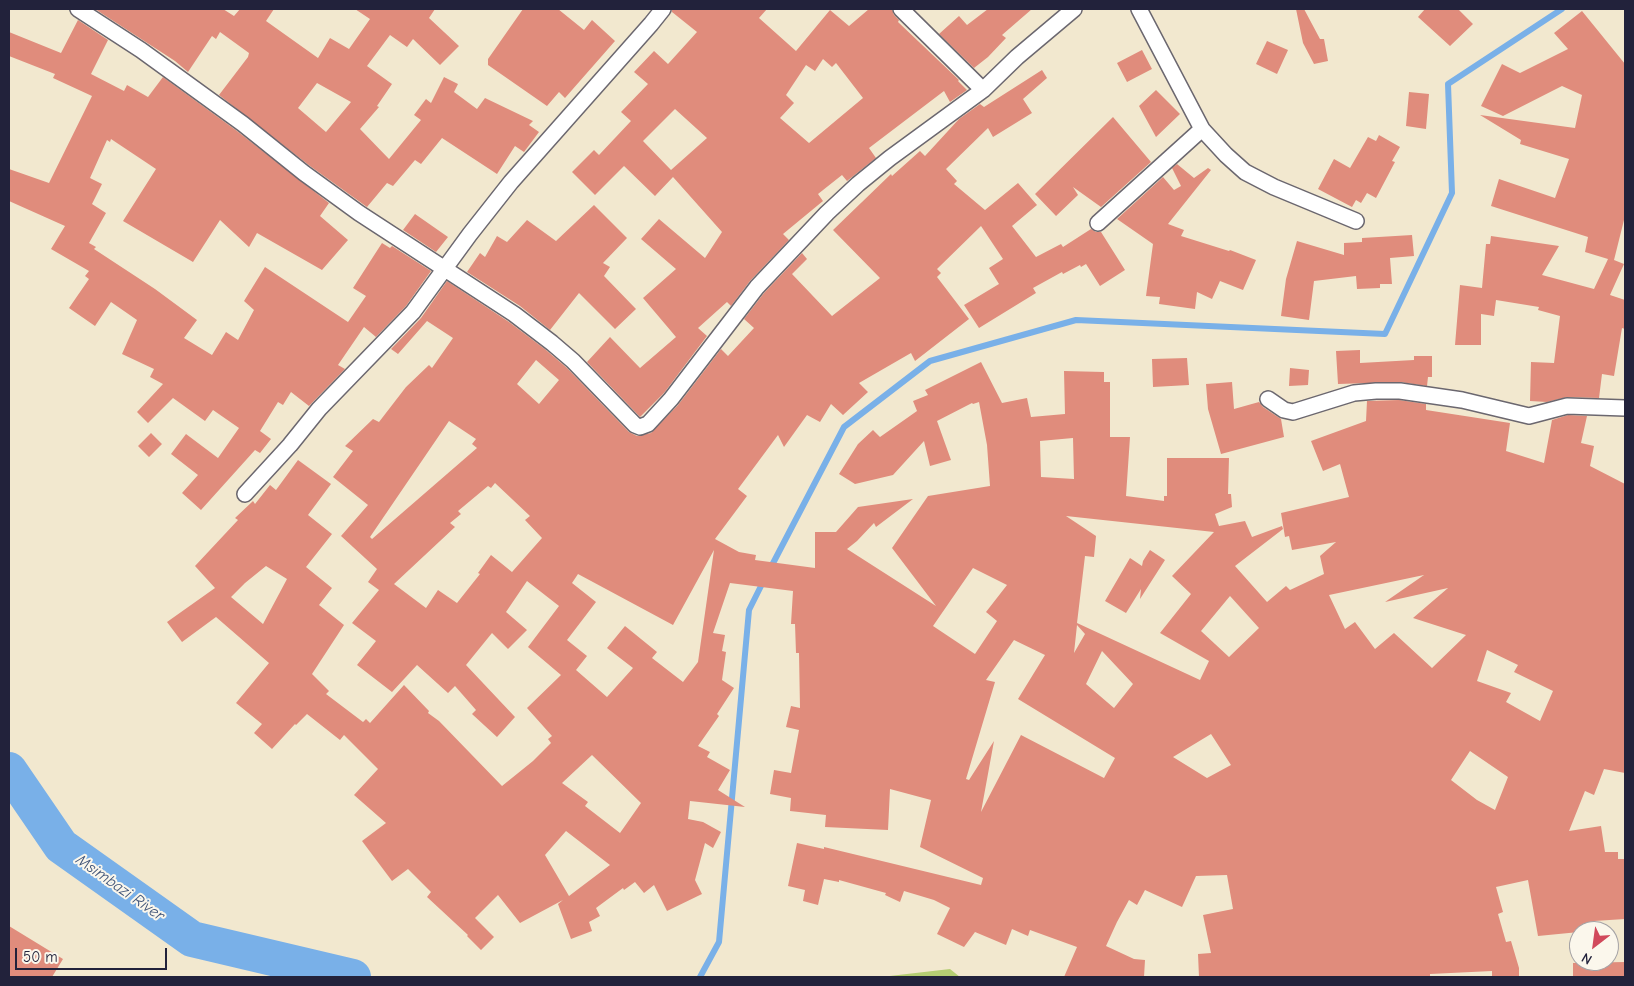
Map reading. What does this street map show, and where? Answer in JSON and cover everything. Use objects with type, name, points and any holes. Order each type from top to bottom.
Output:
[{"type":"street","points":[[78,9],[142,50],[359,213],[514,314],[573,361],[635,425],[644,427],[670,399],[757,287],[827,213],[890,158],[983,90],[1074,9]]},
{"type":"street","points":[[245,494],[290,445],[319,409],[401,326],[511,182],[652,24],[663,9]]},
{"type":"street","points":[[901,9],[983,90]]},
{"type":"street","points":[[1139,9],[1202,129],[1226,155],[1244,172],[1274,187],[1356,221]]},
{"type":"street","points":[[1098,223],[1202,129]]},
{"type":"street","points":[[1268,399],[1284,410],[1293,412],[1354,394],[1376,390],[1400,391],[1462,400],[1529,416],[1566,406],[1625,408]]},
{"type":"green space","points":[[950,969],[960,977],[881,977]]},
{"type":"building","points":[[95,9],[223,9],[234,16],[240,9],[274,9],[266,21],[318,58],[330,38],[349,49],[370,19],[355,9],[435,9],[429,18],[459,46],[440,65],[413,39],[407,47],[390,35],[367,66],[392,84],[377,106],[379,107],[360,129],[389,159],[421,120],[414,115],[426,99],[431,103],[444,77],[458,84],[454,92],[477,109],[485,98],[533,121],[529,125],[539,132],[524,152],[515,146],[497,174],[442,138],[421,164],[415,160],[393,186],[387,183],[367,207],[310,166],[219,95],[248,57],[249,53],[220,32],[216,39],[212,36],[188,72],[175,61]],"holes":[[[317,83],[351,102],[326,132],[298,108]]]},
{"type":"building","points":[[523,9],[558,9],[584,30],[592,20],[615,41],[565,98],[559,92],[547,106],[488,65],[488,59]]},
{"type":"building","points":[[672,9],[767,9],[759,18],[796,51],[830,10],[849,26],[869,9],[892,9],[894,15],[899,20],[898,22],[959,80],[967,90],[950,102],[944,91],[869,148],[876,158],[847,181],[842,175],[818,194],[823,201],[783,234],[789,240],[750,281],[731,306],[727,302],[698,328],[707,336],[664,393],[640,417],[587,362],[610,337],[640,368],[676,337],[643,298],[676,269],[641,239],[659,219],[705,258],[722,232],[673,177],[655,196],[624,166],[595,195],[572,172],[594,150],[599,155],[631,121],[621,112],[648,84],[634,72],[654,51],[668,64],[697,32],[672,12]],"holes":[[[823,59],[832,67],[836,63],[863,98],[809,143],[780,118],[794,103],[786,95],[806,65],[815,71]],[[675,109],[707,138],[671,170],[643,141]]]},
{"type":"building","points":[[988,9],[1032,9],[1002,35],[1006,38],[988,57],[974,68],[939,34],[959,16],[967,25]]},
{"type":"building","points":[[1296,9],[1304,9],[1320,39],[1324,39],[1328,61],[1314,64],[1303,43]]},
{"type":"building","points":[[1425,9],[1458,9],[1473,24],[1450,46],[1418,17]]},
{"type":"building","points":[[1582,11],[1625,64],[1625,216],[1614,260],[1624,264],[1610,295],[1625,300],[1625,329],[1622,328],[1614,376],[1602,374],[1599,398],[1567,397],[1547,402],[1530,401],[1531,362],[1554,363],[1560,316],[1538,310],[1539,307],[1496,300],[1494,316],[1481,314],[1481,345],[1455,345],[1460,285],[1482,288],[1486,244],[1490,244],[1491,236],[1559,246],[1542,275],[1594,289],[1608,259],[1585,252],[1588,237],[1491,206],[1499,179],[1555,198],[1569,159],[1520,144],[1521,140],[1480,115],[1575,128],[1582,95],[1562,86],[1503,116],[1481,106],[1502,64],[1520,73],[1568,49],[1554,33]]},
{"type":"building","points":[[78,20],[108,40],[91,74],[124,91],[127,85],[148,97],[163,77],[237,131],[329,203],[320,216],[348,240],[322,270],[257,233],[249,247],[220,220],[193,262],[123,221],[156,169],[111,139],[110,142],[107,140],[90,178],[102,184],[92,204],[106,213],[89,243],[96,247],[94,249],[155,289],[197,320],[184,338],[212,355],[226,332],[238,340],[254,310],[244,301],[265,267],[348,322],[366,296],[353,288],[382,243],[390,248],[392,246],[431,271],[406,306],[376,337],[364,327],[338,365],[345,369],[309,406],[291,392],[283,405],[278,402],[260,431],[271,439],[260,453],[255,450],[201,510],[182,493],[198,475],[171,454],[186,434],[218,458],[239,428],[213,410],[205,421],[173,398],[148,423],[137,412],[163,384],[150,377],[154,369],[122,354],[137,320],[111,302],[95,326],[69,308],[89,279],[85,276],[89,271],[51,249],[65,226],[9,201],[9,169],[49,183],[92,96],[53,78],[55,74],[9,56],[9,32],[61,53]]},
{"type":"building","points":[[1267,41],[1288,50],[1277,74],[1256,64]]},
{"type":"building","points":[[1142,50],[1152,69],[1127,82],[1117,63]]},
{"type":"building","points":[[1042,70],[1047,78],[1023,99],[1032,113],[993,137],[988,128],[946,169],[957,181],[954,184],[985,210],[1018,183],[1037,205],[1012,226],[1036,257],[1061,244],[1063,247],[1091,229],[1101,232],[1125,270],[1100,286],[1086,264],[1063,274],[1062,272],[1033,288],[1036,293],[979,328],[964,305],[999,284],[989,268],[1003,259],[981,226],[937,269],[941,273],[937,277],[969,319],[915,361],[911,353],[859,383],[868,392],[843,415],[831,404],[820,422],[807,415],[784,447],[778,435],[738,489],[747,496],[715,539],[739,552],[756,555],[755,560],[815,568],[815,532],[836,532],[858,507],[913,499],[876,527],[874,523],[847,549],[936,606],[892,548],[928,496],[990,486],[987,445],[979,402],[972,403],[937,421],[951,460],[930,466],[924,441],[893,475],[855,484],[839,474],[858,444],[873,430],[880,437],[917,411],[913,401],[928,395],[925,390],[981,362],[1002,403],[1027,398],[1031,417],[1065,414],[1064,371],[1104,372],[1104,382],[1110,382],[1110,437],[1130,437],[1126,496],[1164,501],[1164,496],[1167,496],[1167,458],[1229,458],[1228,494],[1231,494],[1232,507],[1215,514],[1219,526],[1245,521],[1252,537],[1282,526],[1283,529],[1235,566],[1267,602],[1286,586],[1290,590],[1324,574],[1320,556],[1336,542],[1292,550],[1289,536],[1285,537],[1281,513],[1349,497],[1340,464],[1323,471],[1311,441],[1366,421],[1367,401],[1399,400],[1426,404],[1426,410],[1510,423],[1506,451],[1544,463],[1552,420],[1568,415],[1587,416],[1581,443],[1594,446],[1590,466],[1625,484],[1625,773],[1604,769],[1594,795],[1585,791],[1569,831],[1601,826],[1605,852],[1618,852],[1618,859],[1625,859],[1625,919],[1569,921],[1569,933],[1538,936],[1528,880],[1496,887],[1503,912],[1498,914],[1506,942],[1511,941],[1519,968],[1519,977],[1492,977],[1492,971],[1430,974],[1430,977],[1199,977],[1198,954],[1211,953],[1203,915],[1233,909],[1227,875],[1196,876],[1182,907],[1145,890],[1137,905],[1129,900],[1117,922],[1106,946],[1134,959],[1145,960],[1144,977],[1064,977],[1077,947],[1030,930],[1028,936],[1012,929],[1006,945],[975,932],[964,947],[937,934],[950,908],[934,900],[904,891],[900,902],[885,895],[886,893],[839,880],[839,882],[824,879],[818,905],[803,901],[805,890],[788,886],[797,843],[824,849],[824,847],[981,885],[983,878],[920,847],[931,800],[890,789],[888,830],[825,827],[826,815],[790,811],[791,798],[770,794],[774,770],[791,773],[799,730],[786,727],[791,706],[800,708],[799,653],[796,653],[795,624],[791,624],[793,591],[730,583],[713,633],[725,635],[722,651],[726,652],[722,680],[734,688],[717,714],[719,716],[698,746],[710,752],[707,757],[730,770],[718,790],[745,807],[690,801],[688,819],[703,822],[721,832],[713,848],[705,843],[695,880],[702,894],[667,911],[654,885],[644,893],[635,882],[624,890],[623,888],[596,908],[600,916],[589,922],[592,931],[571,939],[558,904],[563,900],[520,923],[498,895],[475,918],[494,937],[481,950],[468,935],[427,897],[431,892],[408,869],[392,881],[362,841],[386,823],[354,795],[378,769],[344,735],[340,740],[307,714],[272,749],[254,733],[262,724],[236,703],[269,663],[216,617],[182,642],[167,622],[215,588],[195,566],[238,520],[235,518],[253,501],[255,504],[270,485],[276,490],[298,460],[331,484],[308,515],[332,534],[306,567],[332,588],[319,605],[344,625],[312,674],[329,691],[326,694],[363,722],[366,719],[370,723],[404,685],[429,711],[428,713],[439,721],[502,786],[533,761],[551,743],[548,739],[552,736],[527,708],[561,675],[528,647],[559,606],[527,581],[506,612],[527,630],[508,649],[492,633],[466,665],[515,717],[497,737],[472,714],[476,710],[455,686],[448,693],[417,665],[392,692],[357,665],[376,641],[352,623],[379,590],[368,582],[377,569],[341,536],[368,505],[333,477],[353,451],[345,446],[373,419],[379,422],[406,387],[429,365],[432,368],[453,338],[427,321],[398,354],[391,349],[421,318],[447,281],[509,322],[546,350],[567,368],[629,432],[637,436],[651,433],[678,405],[721,349],[728,356],[754,328],[744,319],[764,293],[802,253],[807,259],[792,274],[832,316],[880,278],[833,230],[891,174],[892,176],[920,151],[925,156],[959,119],[980,104],[984,107]],"holes":[[[536,360],[559,380],[539,404],[517,384]],[[449,421],[476,439],[472,444],[477,448],[372,539],[370,537]],[[1073,438],[1074,479],[1041,477],[1040,441]],[[495,483],[530,516],[525,520],[542,538],[512,572],[491,555],[478,573],[480,574],[457,603],[438,590],[426,608],[394,584],[455,527],[450,523],[461,514],[458,511],[488,486],[491,488]],[[1066,516],[1214,532],[1172,576],[1191,594],[1160,633],[1209,661],[1200,680],[1077,623],[1085,556],[1094,557],[1096,536]],[[714,550],[698,662],[683,682],[652,658],[657,652],[625,626],[607,648],[633,668],[607,697],[576,670],[587,656],[567,640],[596,602],[572,583],[578,574],[673,625]],[[266,566],[287,579],[263,624],[231,597]],[[973,568],[1007,585],[986,612],[997,621],[975,654],[933,626]],[[1424,575],[1385,602],[1448,588],[1413,618],[1466,635],[1432,668],[1394,633],[1375,649],[1355,622],[1345,629],[1329,595]],[[1230,596],[1259,628],[1229,657],[1201,631]],[[1077,625],[1085,634],[1074,653]],[[1014,640],[1045,655],[1018,699],[1115,758],[1104,778],[1021,735],[981,812],[994,741],[969,780],[966,779],[995,682],[986,680]],[[1487,650],[1518,665],[1514,672],[1553,691],[1540,721],[1506,702],[1511,693],[1477,681]],[[1102,651],[1133,684],[1114,708],[1086,684]],[[1211,734],[1231,765],[1207,778],[1173,757]],[[1470,751],[1508,777],[1495,810],[1477,800],[1451,780]],[[592,755],[641,803],[620,833],[585,806],[588,802],[562,783]],[[566,831],[610,865],[569,896],[545,855]]]},
{"type":"building","points":[[1156,90],[1180,114],[1156,137],[1139,106]]},
{"type":"building","points":[[1409,92],[1429,94],[1426,129],[1406,126]]},
{"type":"building","points":[[1113,117],[1151,162],[1101,207],[1073,187],[1078,195],[1056,216],[1035,194]]},
{"type":"building","points":[[1379,135],[1400,147],[1392,161],[1395,162],[1376,198],[1367,193],[1361,203],[1356,200],[1352,207],[1318,189],[1334,159],[1350,168],[1368,137],[1376,141]]},
{"type":"building","points":[[1177,164],[1194,178],[1208,168],[1211,170],[1168,224],[1184,230],[1181,236],[1230,250],[1256,260],[1243,290],[1220,281],[1212,299],[1197,292],[1195,309],[1159,304],[1160,297],[1146,296],[1153,244],[1117,219],[1163,177],[1174,190],[1181,186],[1172,168]]},
{"type":"building","points":[[594,205],[627,238],[603,263],[610,267],[604,276],[636,309],[615,329],[579,293],[550,330],[520,306],[467,272],[480,253],[485,257],[497,236],[507,242],[527,220],[556,241]]},
{"type":"building","points":[[415,214],[448,237],[436,252],[403,230]]},
{"type":"building","points":[[1412,235],[1414,256],[1390,258],[1392,284],[1380,284],[1380,288],[1357,289],[1356,276],[1314,281],[1309,320],[1281,316],[1286,279],[1297,241],[1344,255],[1344,243],[1362,242],[1362,238]]},
{"type":"building","points":[[1360,350],[1360,363],[1414,360],[1414,356],[1432,356],[1432,377],[1428,377],[1427,386],[1400,382],[1338,384],[1336,351]]},
{"type":"building","points":[[1187,358],[1189,385],[1153,387],[1152,359]]},
{"type":"building","points":[[1290,368],[1309,370],[1308,385],[1289,386]]},
{"type":"building","points":[[1232,382],[1234,409],[1259,402],[1263,407],[1281,419],[1284,437],[1221,454],[1208,409],[1206,384]]},
{"type":"building","points":[[151,433],[162,444],[149,457],[138,446]]},
{"type":"building","points":[[1150,550],[1165,560],[1140,599],[1141,589],[1126,613],[1105,601],[1130,558],[1142,566]]},
{"type":"building","points":[[9,926],[63,959],[52,977],[9,977]]},
{"type":"building","points":[[1619,962],[1625,962],[1625,977],[1573,977],[1573,971],[1619,971]]},
{"type":"waterway","points":[[770,569],[844,427],[930,361],[1076,320],[1385,334],[1452,193],[1448,84],[1562,9]]},
{"type":"waterway","points":[[700,977],[719,942],[749,610],[764,580]]},
{"type":"waterway","name":"Msimbazi River","points":[[9,770],[61,846],[192,939],[353,977]]}]
